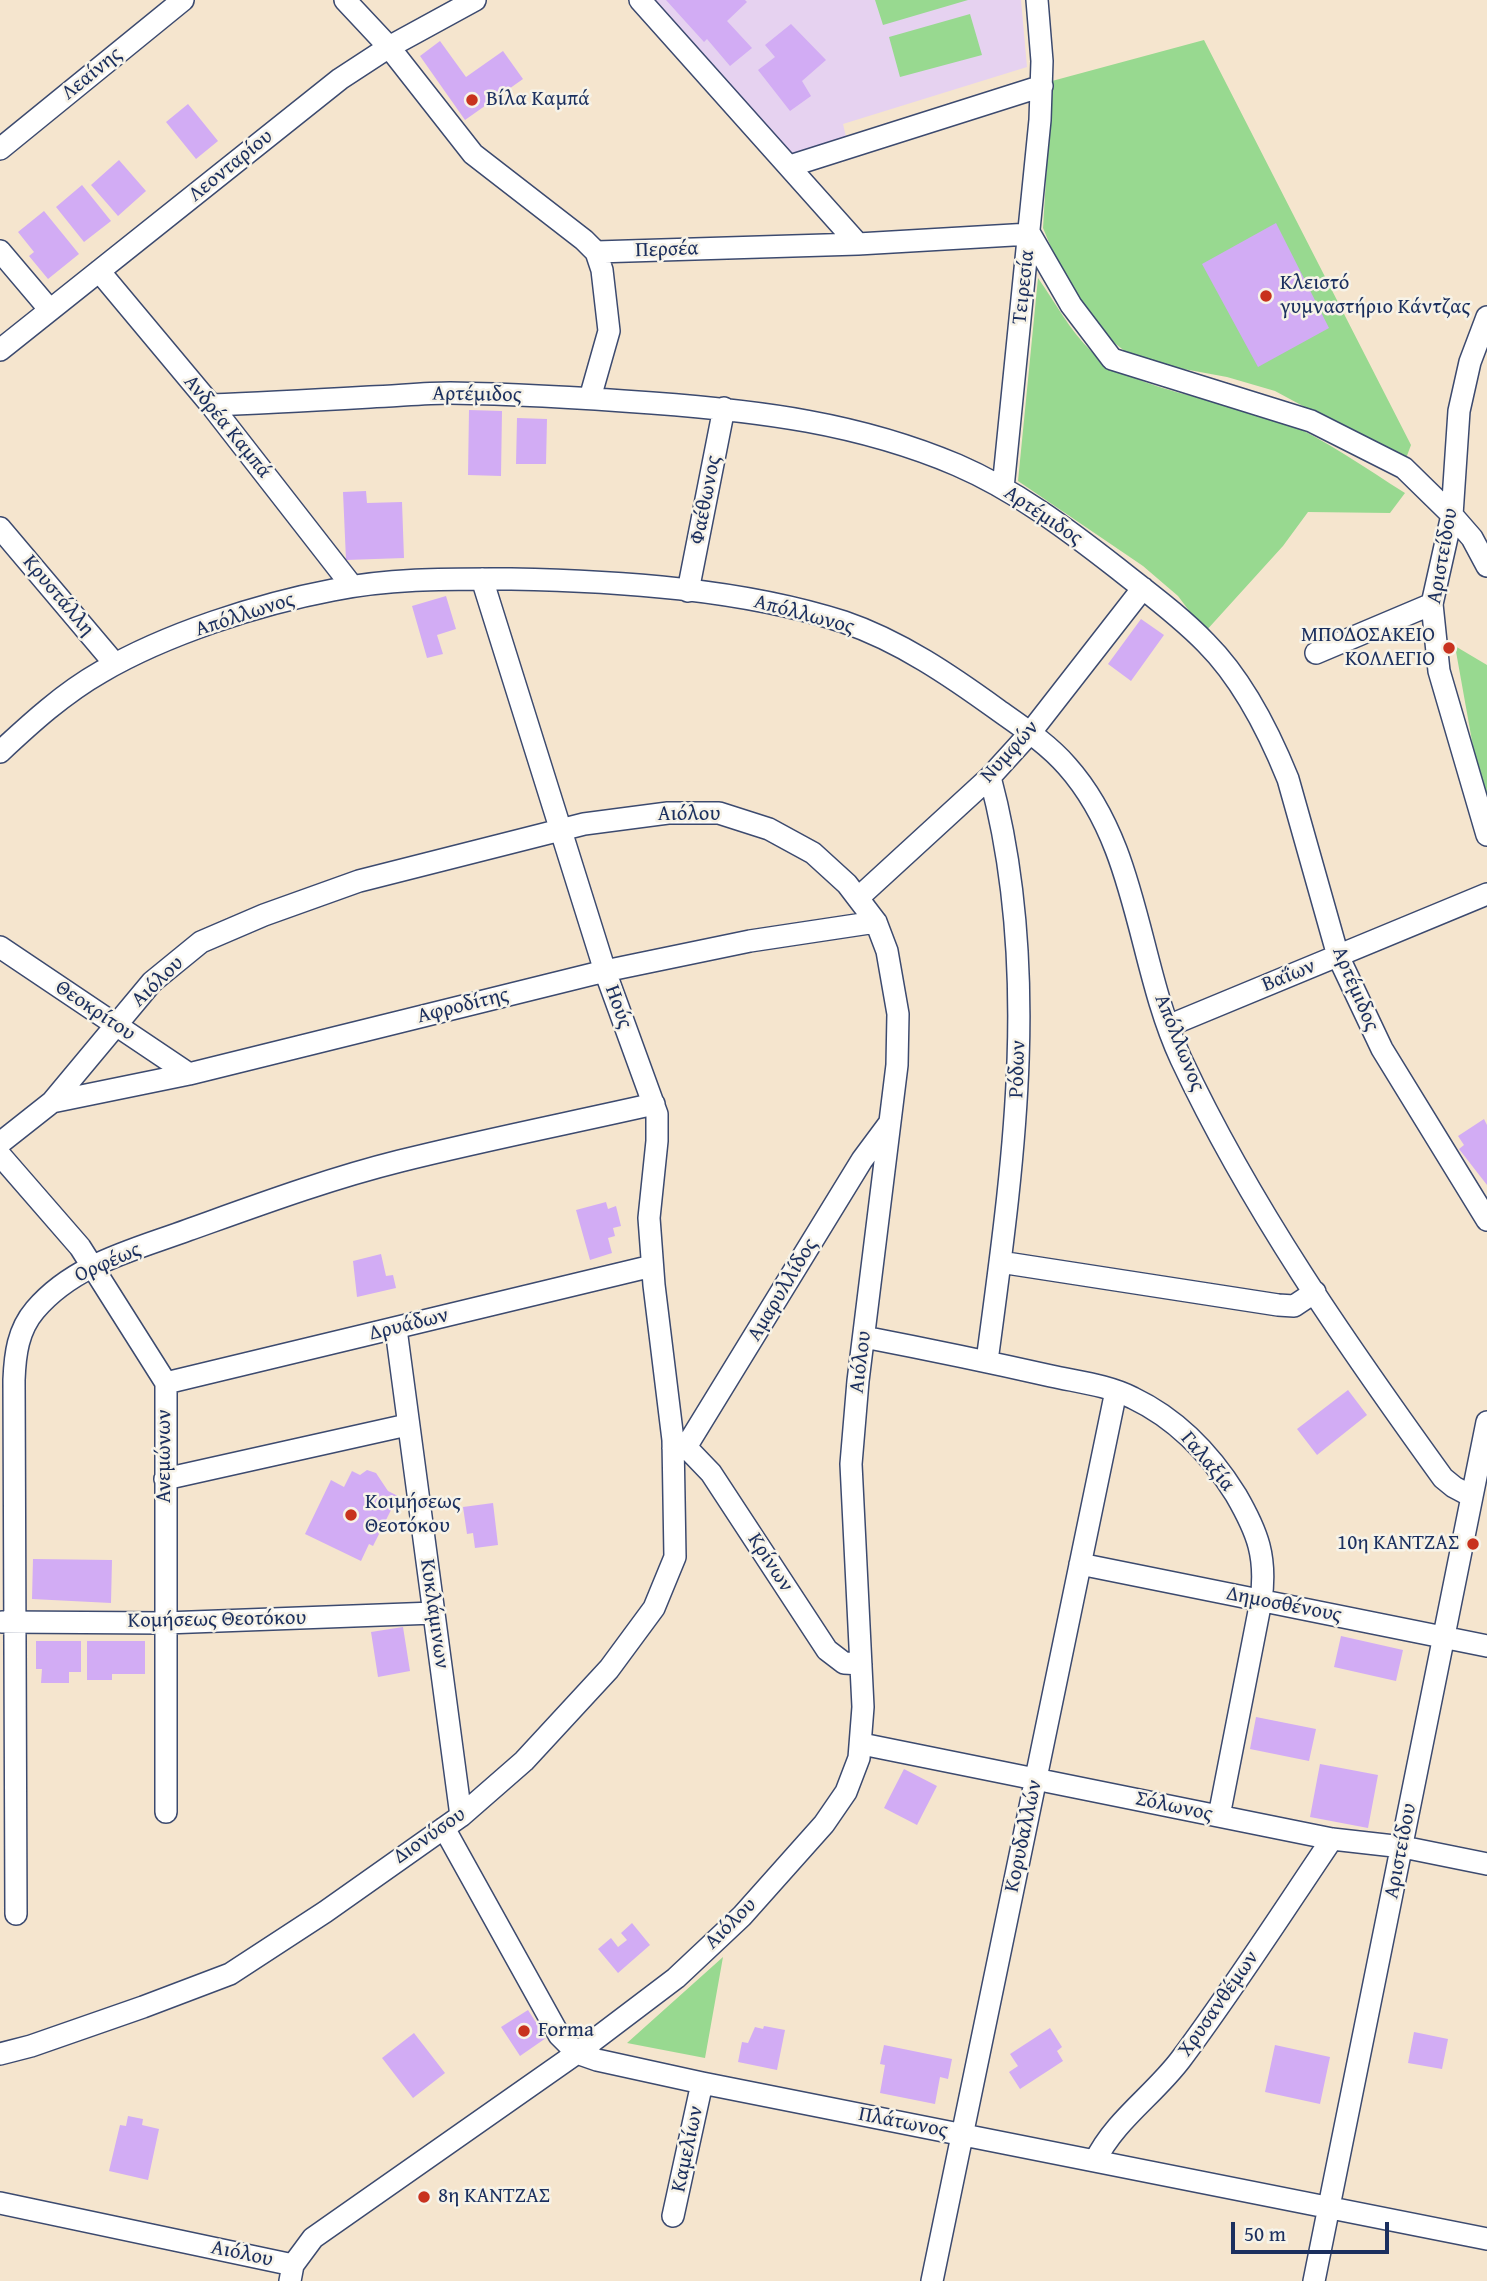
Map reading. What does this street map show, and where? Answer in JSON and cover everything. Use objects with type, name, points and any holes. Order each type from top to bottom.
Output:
[{"type":"street","name":"Λεαίνης","points":[[0,149],[183,0]]},
{"type":"street","points":[[345,0],[389,47],[473,154],[596,252],[602,270],[609,331],[590,398]]},
{"type":"street","name":"Λεονταρίου","points":[[0,350],[340,79],[389,47],[475,0]]},
{"type":"street","points":[[640,0],[858,244]]},
{"type":"street","name":"Tειρεσία","points":[[1003,488],[1030,234],[1042,86],[1037,0]]},
{"type":"street","points":[[790,166],[1042,86]]},
{"type":"street","points":[[1030,234],[1071,305],[1112,359],[1311,421],[1404,468],[1452,514],[1472,538],[1487,566]]},
{"type":"street","name":"Περσέα","points":[[596,252],[858,244],[1030,234]]},
{"type":"street","points":[[0,251],[50,310]]},
{"type":"street","name":"Ανδρέα Καμπά","points":[[99,271],[211,405],[352,586]]},
{"type":"street","name":"Αριστείδου","points":[[1487,317],[1470,362],[1460,411],[1452,514],[1432,604],[1439,671],[1487,835]]},
{"type":"street","name":"Αρτέμιδος","points":[[211,405],[447,393],[590,398],[724,408],[813,421],[881,437],[960,466],[1003,488],[1052,520],[1143,588],[1208,644],[1224,664],[1248,701],[1288,779],[1338,956],[1382,1049],[1487,1220]]},
{"type":"street","name":"Φαέθωνος","points":[[688,591],[724,408]]},
{"type":"street","name":"Κρυστάλλη","points":[[0,528],[115,664]]},
{"type":"street","name":"Ηούς","points":[[482,579],[605,971],[654,1104],[657,1141],[649,1218],[652,1266],[679,1447]]},
{"type":"street","name":"Απόλλωνος","points":[[0,752],[23,730],[83,683],[115,664],[174,638],[246,613],[352,586],[435,580],[551,580],[688,591],[776,605],[846,623],[918,657],[962,684],[1030,733],[1066,764],[1101,815],[1130,891],[1168,1026],[1209,1115],[1284,1247],[1443,1478],[1471,1496]]},
{"type":"street","name":"Νυμφών","points":[[858,898],[990,777],[1030,733],[1143,588]]},
{"type":"street","points":[[1316,653],[1432,604]]},
{"type":"street","name":"Ρόδων","points":[[987,1361],[1017,1101],[1020,996],[1007,864],[990,777]]},
{"type":"street","name":"Αιόλου","points":[[0,1143],[52,1102],[152,982],[201,942],[264,915],[359,881],[597,822],[707,811],[726,814],[769,829],[803,846],[833,870],[858,898],[876,922],[891,967],[898,1014],[897,1065],[858,1381],[851,1464],[863,1707],[862,1744],[854,1774],[836,1808],[742,1916],[676,1978],[577,2053],[313,2238],[291,2273],[0,2203]]},
{"type":"street","name":"Βαΐων","points":[[1168,1026],[1487,894]]},
{"type":"street","name":"Αφροδίτης","points":[[52,1102],[189,1074],[605,971],[750,941],[876,922]]},
{"type":"street","name":"Θεοκρίτου","points":[[0,947],[189,1074]]},
{"type":"street","name":"Ορφέως","points":[[16,1914],[7,1622],[15,1356],[19,1337],[35,1310],[61,1287],[92,1266],[281,1197],[399,1162],[654,1104]]},
{"type":"street","name":"Αμαρυλλίδος","points":[[679,1447],[862,1160],[889,1124]]},
{"type":"street","name":"Ανεμώνων","points":[[0,1156],[80,1247],[166,1383],[166,1812]]},
{"type":"street","points":[[1000,1262],[1278,1305],[1294,1306],[1315,1292]]},
{"type":"street","name":"Δρυάδων","points":[[166,1383],[652,1266]]},
{"type":"street","name":"Κυκλάμινων","points":[[396,1329],[434,1613],[453,1822]]},
{"type":"street","name":"Γαλαξία","points":[[864,1337],[987,1361],[1116,1391],[1148,1406],[1173,1422],[1194,1441],[1226,1479],[1260,1547],[1264,1569],[1261,1601],[1219,1816]]},
{"type":"street","name":"Κορυδαλλών","points":[[932,2281],[1116,1391]]},
{"type":"street","points":[[165,1479],[407,1426]]},
{"type":"street","name":"Αριστείδου","points":[[1314,2281],[1442,1637],[1486,1435]]},
{"type":"street","name":"Κρίνων","points":[[679,1447],[711,1473],[827,1650],[844,1663],[861,1664]]},
{"type":"street","name":"Διονύσου","points":[[0,2054],[31,2046],[230,1974],[325,1912],[376,1873],[453,1822],[524,1761],[609,1669],[654,1608],[675,1558],[679,1447]]},
{"type":"street","name":"Δημοσθένους","points":[[1080,1564],[1487,1646]]},
{"type":"street","name":"Κομήσεως Θεοτόκου","points":[[7,1622],[165,1623],[434,1613]]},
{"type":"street","name":"Σόλωνος","points":[[862,1744],[1332,1839],[1402,1847],[1487,1864]]},
{"type":"street","points":[[453,1822],[559,2035],[577,2053]]},
{"type":"street","name":"Χρυσανθέμων","points":[[1096,2161],[1106,2139],[1181,2059],[1332,1839]]},
{"type":"street","name":"Πλάτωνος","points":[[577,2053],[597,2060],[702,2083],[1487,2239]]},
{"type":"street","name":"Καμελίων","points":[[673,2216],[702,2083]]},
{"type":"shaded area","points":[[648,0],[1021,0],[1027,67],[843,124],[847,141],[790,158]]},
{"type":"green space","points":[[875,0],[968,0],[883,25]]},
{"type":"green space","points":[[970,14],[982,55],[900,77],[889,37]]},
{"type":"green space","points":[[1204,40],[1411,445],[1405,461],[1275,391],[1227,377],[1162,365],[1126,352],[1099,331],[1065,281],[1043,228],[1052,81]]},
{"type":"green space","points":[[1038,278],[1076,335],[1110,365],[1156,386],[1280,420],[1328,444],[1405,493],[1390,513],[1308,512],[1283,546],[1205,632],[1178,596],[1143,566],[1018,481]]},
{"type":"green space","points":[[1455,646],[1487,665],[1487,822],[1486,819]]},
{"type":"green space","points":[[723,1957],[705,2058],[627,2043]]},
{"type":"building","points":[[666,0],[745,0],[747,2],[727,21],[752,48],[730,66],[707,39],[704,42]]},
{"type":"building","points":[[791,24],[826,60],[802,81],[811,96],[790,111],[758,70],[775,57],[765,45]]},
{"type":"building","name":"Βίλα Καμπά","points":[[440,41],[466,77],[503,51],[523,79],[465,120],[420,56]]},
{"type":"building","points":[[188,104],[218,141],[196,159],[166,122]]},
{"type":"building","points":[[119,160],[146,191],[118,216],[91,185]]},
{"type":"building","points":[[82,185],[111,221],[84,242],[56,207]]},
{"type":"building","points":[[44,211],[79,254],[48,279],[29,256],[34,252],[18,232]]},
{"type":"building","name":"Κλειστό γυμναστήριο Κάντζας","points":[[1276,223],[1329,328],[1258,367],[1202,264]]},
{"type":"building","points":[[469,410],[502,411],[501,476],[468,475]]},
{"type":"building","points":[[517,418],[547,419],[546,464],[516,464]]},
{"type":"building","points":[[366,491],[367,503],[402,502],[404,558],[346,560],[343,492]]},
{"type":"building","points":[[446,596],[456,629],[437,635],[443,654],[427,658],[412,606]]},
{"type":"building","points":[[1141,619],[1164,635],[1131,681],[1108,664]]},
{"type":"building","points":[[1484,1119],[1487,1125],[1487,1185],[1459,1149],[1464,1145],[1458,1136]]},
{"type":"building","points":[[606,1202],[608,1209],[616,1206],[621,1226],[613,1228],[615,1236],[608,1238],[612,1253],[590,1260],[576,1210]]},
{"type":"building","points":[[381,1254],[386,1276],[393,1275],[396,1288],[357,1297],[353,1261]]},
{"type":"building","points":[[1348,1390],[1367,1415],[1317,1455],[1297,1429]]},
{"type":"building","name":"Κοιμήσεως Θεοτόκου","points":[[367,1470],[376,1473],[388,1491],[398,1496],[373,1546],[369,1544],[361,1561],[305,1534],[331,1480],[344,1487],[352,1471],[360,1475]]},
{"type":"building","points":[[493,1503],[498,1545],[475,1548],[473,1533],[467,1534],[463,1507]]},
{"type":"building","points":[[33,1559],[112,1560],[111,1603],[32,1599]]},
{"type":"building","points":[[403,1627],[410,1671],[378,1677],[371,1632]]},
{"type":"building","points":[[1341,1636],[1403,1650],[1396,1681],[1334,1667]]},
{"type":"building","points":[[36,1641],[81,1641],[81,1672],[69,1672],[69,1683],[41,1683],[42,1669],[36,1669]]},
{"type":"building","points":[[87,1641],[145,1641],[145,1674],[112,1674],[112,1680],[87,1680]]},
{"type":"building","points":[[1256,1717],[1316,1729],[1309,1761],[1250,1749]]},
{"type":"building","points":[[1320,1764],[1378,1775],[1368,1828],[1310,1817]]},
{"type":"building","points":[[904,1769],[937,1786],[917,1825],[884,1808]]},
{"type":"building","points":[[632,1923],[650,1945],[618,1973],[598,1949],[611,1938],[618,1947],[627,1940],[621,1933]]},
{"type":"building","points":[[528,2010],[546,2038],[520,2056],[501,2027]]},
{"type":"building","points":[[764,2026],[785,2030],[777,2070],[738,2062],[742,2042],[748,2043],[755,2027],[763,2029]]},
{"type":"building","points":[[1050,2028],[1062,2047],[1057,2051],[1063,2061],[1020,2089],[1009,2072],[1018,2066],[1010,2054]]},
{"type":"building","points":[[1414,2032],[1448,2039],[1442,2069],[1408,2063]]},
{"type":"building","points":[[414,2033],[445,2073],[413,2098],[382,2058]]},
{"type":"building","points":[[884,2045],[952,2059],[948,2079],[940,2077],[935,2104],[880,2093],[885,2065],[880,2064]]},
{"type":"building","points":[[1275,2045],[1330,2057],[1320,2104],[1265,2092]]},
{"type":"building","points":[[128,2116],[143,2119],[142,2125],[159,2129],[148,2180],[109,2171],[120,2125],[126,2126]]},
{"type":"place","name":"Βίλα Καμπά","points":[[472,100]]},
{"type":"place","name":"Κλειστό γυμναστήριο Κάντζας","points":[[1266,296]]},
{"type":"place","name":"ΜΠΟΔΟΣΑΚΕΙΟ ΚΟΛΛΕΓΙΟ","points":[[1449,648]]},
{"type":"place","name":"Κοιμήσεως Θεοτόκου","points":[[351,1515]]},
{"type":"place","name":"10η ΚΑΝΤΖΑΣ","points":[[1473,1544]]},
{"type":"place","name":"Forma","points":[[524,2031]]},
{"type":"place","name":"8η ΚΑΝΤΖΑΣ","points":[[424,2197]]}]
